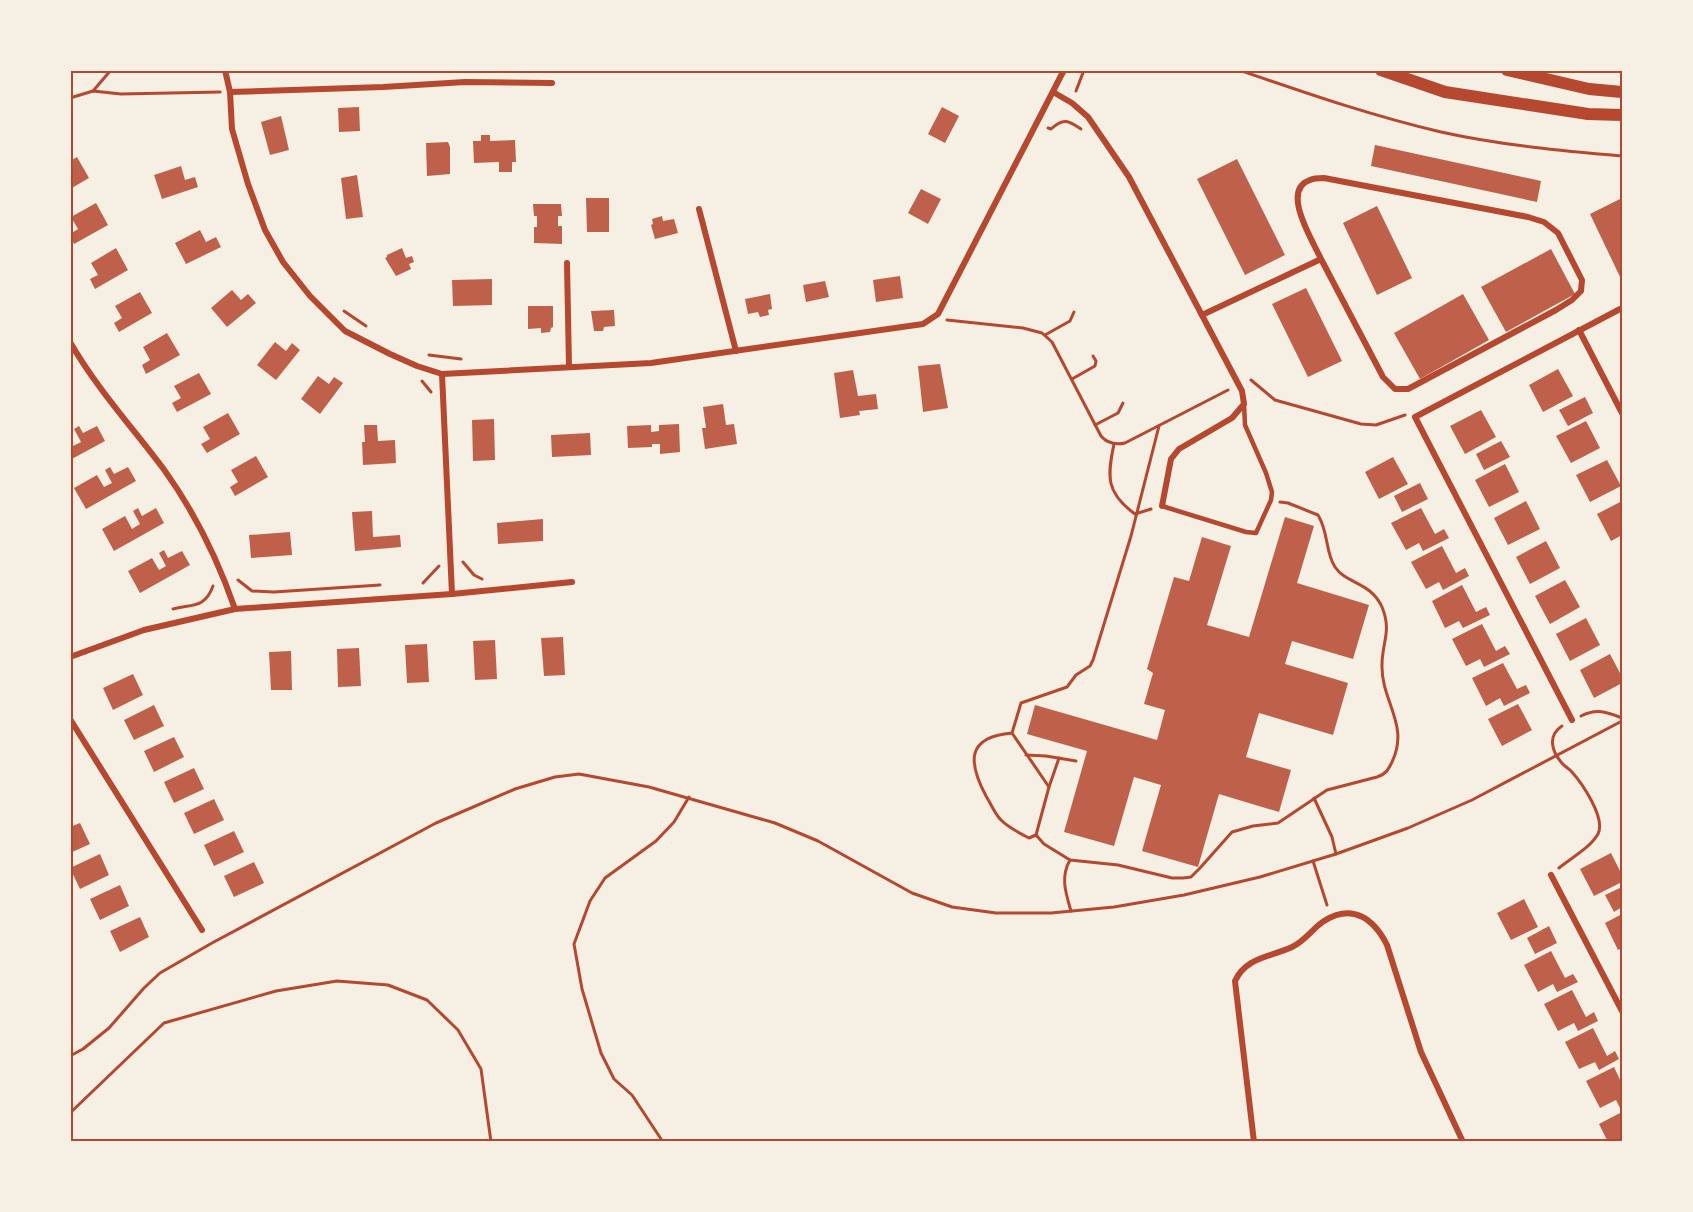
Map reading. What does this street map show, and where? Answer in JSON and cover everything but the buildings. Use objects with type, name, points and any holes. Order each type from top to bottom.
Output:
[{"type":"main road","points":[[1381,70],[1445,92],[1588,114],[1623,115]]},
{"type":"main road","points":[[1507,70],[1589,89],[1623,92]]},
{"type":"street","points":[[225,70],[230,92],[232,129],[248,184],[265,230],[283,262],[310,296],[345,331],[417,366],[442,374],[651,363],[923,324],[938,314],[1053,92],[1061,72]]},
{"type":"street","points":[[230,92],[383,87],[465,81],[552,83]]},
{"type":"street","points":[[1053,92],[1072,103],[1088,117],[1129,177],[1242,391],[1244,404],[1232,418],[1179,449],[1171,459],[1162,506]]},
{"type":"street","points":[[1324,178],[1544,222],[1558,232],[1582,280],[1581,291],[1556,310],[1408,389],[1395,389],[1383,377],[1321,259],[1297,206],[1296,194],[1300,186],[1310,180],[1324,178]]},
{"type":"street","points":[[699,209],[736,351]]},
{"type":"street","points":[[1202,315],[1321,259]]},
{"type":"street","points":[[567,263],[569,367]]},
{"type":"street","points":[[1572,720],[1415,417],[1623,308]]},
{"type":"street","points":[[1579,330],[1623,413]]},
{"type":"street","points":[[70,342],[94,379],[165,471],[189,508],[224,579],[235,609]]},
{"type":"street","points":[[442,374],[452,594]]},
{"type":"street","points":[[70,657],[144,630],[235,609],[452,594],[572,582]]},
{"type":"street","points":[[70,719],[202,930]]},
{"type":"street","points":[[1551,875],[1623,1011]]},
{"type":"street","points":[[1254,1142],[1235,981],[1242,969],[1249,963],[1299,944],[1323,922],[1346,914],[1361,916],[1372,922],[1387,945],[1420,1052],[1463,1142]]},
{"type":"lane","points":[[1162,506],[1245,532],[1256,533],[1271,500],[1272,492],[1245,425],[1244,404]]},
{"type":"path","points":[[93,91],[111,70]]},
{"type":"path","points":[[1239,70],[1371,114],[1444,132],[1530,146],[1623,156]]},
{"type":"path","points":[[70,98],[93,91],[121,94],[230,92]]},
{"type":"path","points":[[1036,124],[1051,129],[1059,122],[1066,122],[1082,130]]},
{"type":"path","points":[[343,310],[369,329]]},
{"type":"path","points":[[1045,334],[1070,321],[1074,312]]},
{"type":"path","points":[[938,314],[946,320],[1004,325],[1045,334],[1052,342],[1104,440],[1113,444],[1125,443],[1229,389],[1225,381]]},
{"type":"path","points":[[940,326],[946,320]]},
{"type":"path","points":[[432,400],[432,394],[416,376],[420,352],[466,360]]},
{"type":"path","points":[[1071,379],[1095,366],[1096,361],[1093,356]]},
{"type":"path","points":[[1239,384],[1246,380],[1253,381],[1275,400],[1361,424],[1376,425],[1408,414],[1415,417]]},
{"type":"path","points":[[1095,425],[1118,413],[1123,403]]},
{"type":"path","points":[[1049,787],[1012,734],[1021,703],[1067,687],[1076,675],[1090,666],[1131,536],[1159,426]]},
{"type":"path","points":[[1113,444],[1110,474],[1112,488],[1122,504],[1135,514]]},
{"type":"path","points":[[1035,836],[1070,860],[1118,865],[1172,878],[1191,877],[1232,832],[1252,826],[1278,823],[1327,790],[1384,775],[1396,753],[1399,738],[1398,725],[1385,684],[1382,664],[1388,624],[1382,606],[1373,593],[1340,573],[1335,567],[1329,555],[1327,534],[1318,515],[1288,503],[1271,500]]},
{"type":"path","points":[[1135,514],[1162,506]]},
{"type":"path","points":[[461,558],[464,565],[474,575],[487,580]]},
{"type":"path","points":[[422,584],[439,565]]},
{"type":"path","points":[[169,610],[202,602],[208,598],[214,582],[235,576],[252,591],[274,592],[386,585]]},
{"type":"path","points":[[1551,875],[1587,847],[1596,836],[1600,826],[1595,809],[1581,784],[1557,756],[1552,737],[1559,728],[1572,720],[1595,711],[1604,711],[1623,720]]},
{"type":"path","points":[[70,1056],[103,1033],[160,973],[412,836],[490,799],[555,777],[579,774],[649,787],[689,797],[797,831],[858,862],[893,884],[931,901],[973,911],[996,913],[1071,911],[1114,907],[1184,895],[1260,877],[1336,854],[1442,814],[1623,720]]},
{"type":"path","points":[[1012,734],[992,736],[983,741],[973,755],[974,766],[982,789],[999,819],[1029,838],[1035,836]]},
{"type":"path","points":[[1026,755],[1076,762]]},
{"type":"path","points":[[1035,836],[1059,758]]},
{"type":"path","points":[[663,1142],[632,1095],[614,1078],[601,1053],[582,989],[574,944],[590,901],[605,878],[657,841],[674,822],[689,797]]},
{"type":"path","points":[[1314,798],[1332,837],[1336,854]]},
{"type":"path","points":[[1070,860],[1066,867],[1064,885],[1071,911]]},
{"type":"path","points":[[1313,861],[1332,917]]},
{"type":"path","points":[[70,1113],[164,1023],[276,991],[337,981],[388,985],[427,1000],[458,1030],[481,1069],[491,1140],[486,1142]]}]
